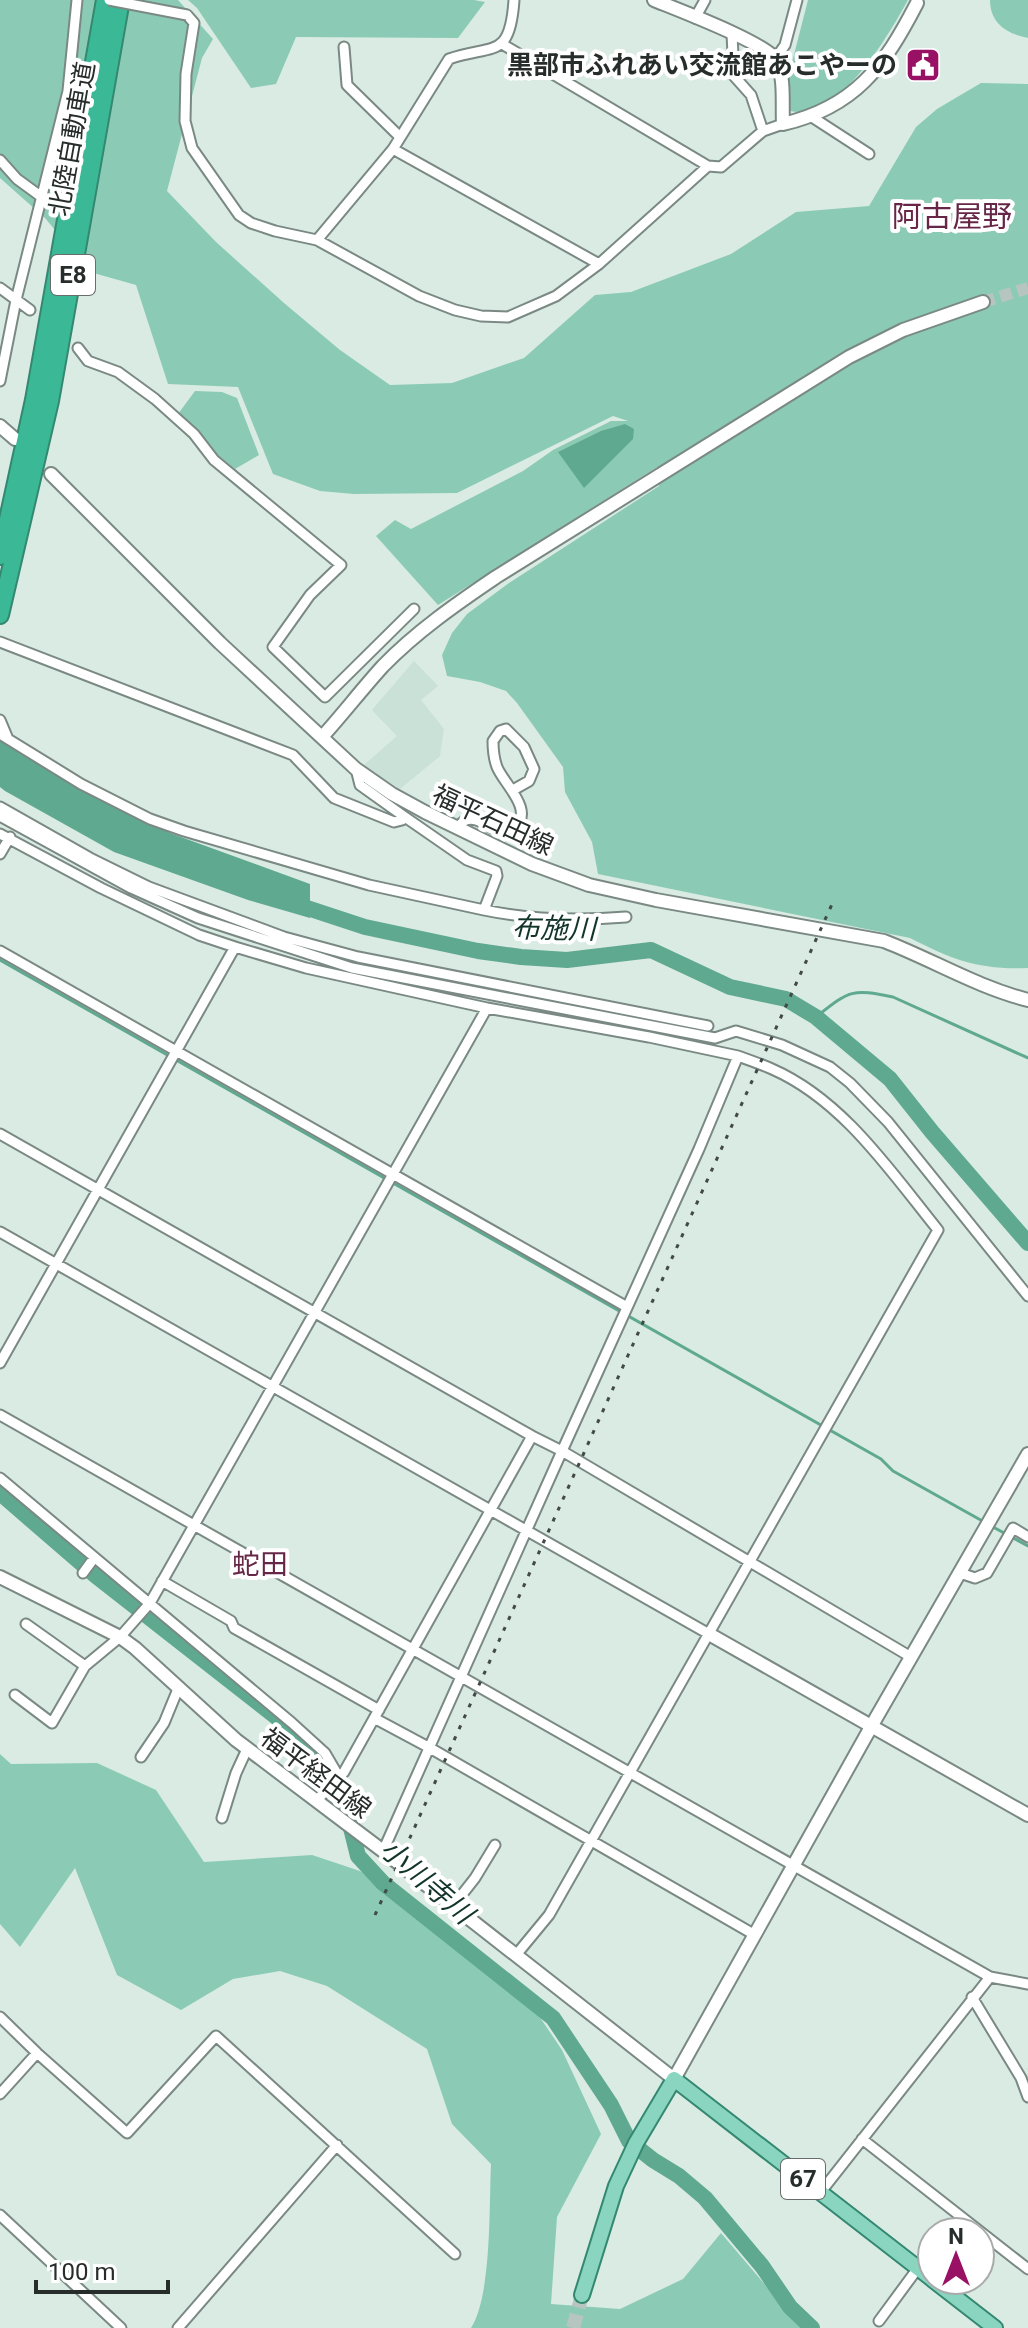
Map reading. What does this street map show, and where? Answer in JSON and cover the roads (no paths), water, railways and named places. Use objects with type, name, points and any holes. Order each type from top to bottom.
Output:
[{"type":"highway","name":"北陸自動車道","points":[[0,615],[7,550],[107,0]]},
{"type":"highway","name":"北陸自動車道","points":[[7,550],[63,331],[121,0]]},
{"type":"main road","name":"67","points":[[674,2079],[916,2266]]},
{"type":"main road","points":[[582,2295],[616,2186],[636,2143],[674,2079]]},
{"type":"main road","name":"67","points":[[953,2296],[995,2328]]},
{"type":"street","points":[[0,381],[16,300],[68,91],[77,0]]},
{"type":"street","points":[[107,0],[187,15],[194,23],[186,74],[185,121],[192,148],[239,215],[251,223],[275,231],[317,240],[419,296],[455,310],[481,316],[508,317],[556,296],[599,264],[708,166]]},
{"type":"street","points":[[317,240],[393,149],[449,59],[463,54],[493,51],[502,44],[513,22],[514,0]]},
{"type":"street","points":[[654,0],[767,50],[776,58],[781,75],[783,124]]},
{"type":"street","points":[[695,18],[705,0]]},
{"type":"street","points":[[776,58],[785,45],[797,0]]},
{"type":"street","points":[[502,44],[708,166],[721,167],[763,131],[812,117],[841,102],[872,74],[899,37],[917,3]]},
{"type":"street","points":[[732,34],[734,76],[751,95],[763,131]]},
{"type":"street","points":[[344,47],[347,85],[400,137]]},
{"type":"street","points":[[812,117],[869,154]]},
{"type":"street","points":[[393,149],[599,264]]},
{"type":"street","points":[[0,160],[17,179],[43,198]]},
{"type":"street","points":[[0,288],[30,310]]},
{"type":"street","points":[[322,737],[384,665],[459,602],[849,357],[903,330],[983,302]]},
{"type":"street","points":[[78,348],[88,361],[118,372],[155,399],[194,434],[214,460],[341,565],[310,595],[273,647],[325,697],[414,609]]},
{"type":"street","points":[[0,426],[15,439]]},
{"type":"street","name":"福平石田線","points":[[51,474],[220,643],[356,769],[392,794],[456,828],[545,869],[589,885],[884,941],[954,975],[1028,1000]]},
{"type":"street","points":[[0,642],[293,755],[334,798],[394,822],[402,820],[402,815]]},
{"type":"street","points":[[0,720],[4,737],[81,784],[150,819],[184,831],[369,885],[517,917],[563,921],[626,917]]},
{"type":"street","points":[[456,828],[466,820],[506,831],[515,827],[521,819],[513,790],[497,768],[494,753],[493,741],[500,731],[506,729],[524,747],[534,769],[529,781],[513,790]]},
{"type":"street","points":[[356,769],[360,785],[467,860],[496,871],[497,876],[484,910]]},
{"type":"street","points":[[0,807],[149,887],[284,937],[358,957],[708,1026]]},
{"type":"street","points":[[0,816],[131,888],[198,918],[352,968],[715,1038],[736,1031],[782,1045],[830,1067],[888,1122],[1028,1296]]},
{"type":"street","points":[[0,854],[5,835],[101,888],[199,935],[320,971],[487,1008],[738,1056],[773,1069],[826,1104],[877,1155],[938,1230],[549,1915],[516,1955]]},
{"type":"street","points":[[0,1363],[235,947]]},
{"type":"street","points":[[0,951],[627,1307]]},
{"type":"street","points":[[15,1695],[52,1723],[85,1666],[120,1637],[150,1603],[487,1008]]},
{"type":"street","points":[[383,1851],[738,1056]]},
{"type":"street","points":[[0,1134],[562,1451],[911,1657]]},
{"type":"street","points":[[0,1232],[1028,1815]]},
{"type":"street","points":[[0,1415],[990,1977],[1028,1984]]},
{"type":"street","points":[[321,1804],[376,1714],[532,1436]]},
{"type":"street","points":[[674,2079],[871,1726],[1028,1454]]},
{"type":"street","points":[[0,1478],[311,1740],[332,1762],[339,1777]]},
{"type":"street","points":[[960,1573],[975,1578],[987,1573],[1013,1528],[1028,1537]]},
{"type":"street","points":[[83,1573],[94,1558]]},
{"type":"street","name":"福平経田線","points":[[0,1577],[120,1637],[247,1749],[383,1851],[674,2079]]},
{"type":"street","points":[[162,1581],[231,1621],[234,1628],[430,1748],[755,1935]]},
{"type":"street","points":[[26,1624],[85,1666]]},
{"type":"street","points":[[141,1757],[164,1723],[178,1689]]},
{"type":"street","points":[[222,1818],[247,1749]]},
{"type":"street","points":[[453,1906],[495,1845]]},
{"type":"street","points":[[820,2193],[990,1977]]},
{"type":"street","points":[[972,1997],[1021,2078],[1028,2097]]},
{"type":"street","points":[[0,2017],[127,2133],[216,2036],[455,2254]]},
{"type":"street","points":[[0,2094],[37,2053]]},
{"type":"street","points":[[862,2139],[1028,2269]]},
{"type":"street","points":[[178,2328],[337,2145]]},
{"type":"street","points":[[0,2215],[121,2328]]},
{"type":"street","points":[[879,2321],[916,2271]]},
{"type":"waterway","name":"布施川","points":[[289,902],[365,927],[521,957],[567,960],[651,950],[730,987],[786,999],[816,1017],[890,1079],[1028,1243]]},
{"type":"waterway","points":[[0,960],[386,1179]]},
{"type":"waterway","points":[[816,1017],[851,994],[879,994],[893,997],[1028,1058]]},
{"type":"waterway","points":[[393,1183],[881,1459],[893,1471],[986,1523]]},
{"type":"waterway","name":"小川寺川","points":[[0,1493],[96,1576],[298,1734],[326,1762],[343,1796],[358,1856],[383,1883],[553,2018],[611,2105],[629,2141],[705,2198],[762,2266],[790,2307],[812,2328]]},
{"type":"waterway","points":[[993,1527],[1028,1546]]},
{"type":"tunnel","points":[[983,302],[1028,288]]},
{"type":"tunnel","points":[[573,2328],[582,2295]]},
{"type":"railway","points":[[375,1915],[833,902]]},
{"type":"place","name":"黒部市ふれあい交流館あこやーの","points":[[923,65]]},
{"type":"district","name":"阿古屋野","points":[[952,217]]},
{"type":"district","name":"蛇田","points":[[260,1564]]}]
